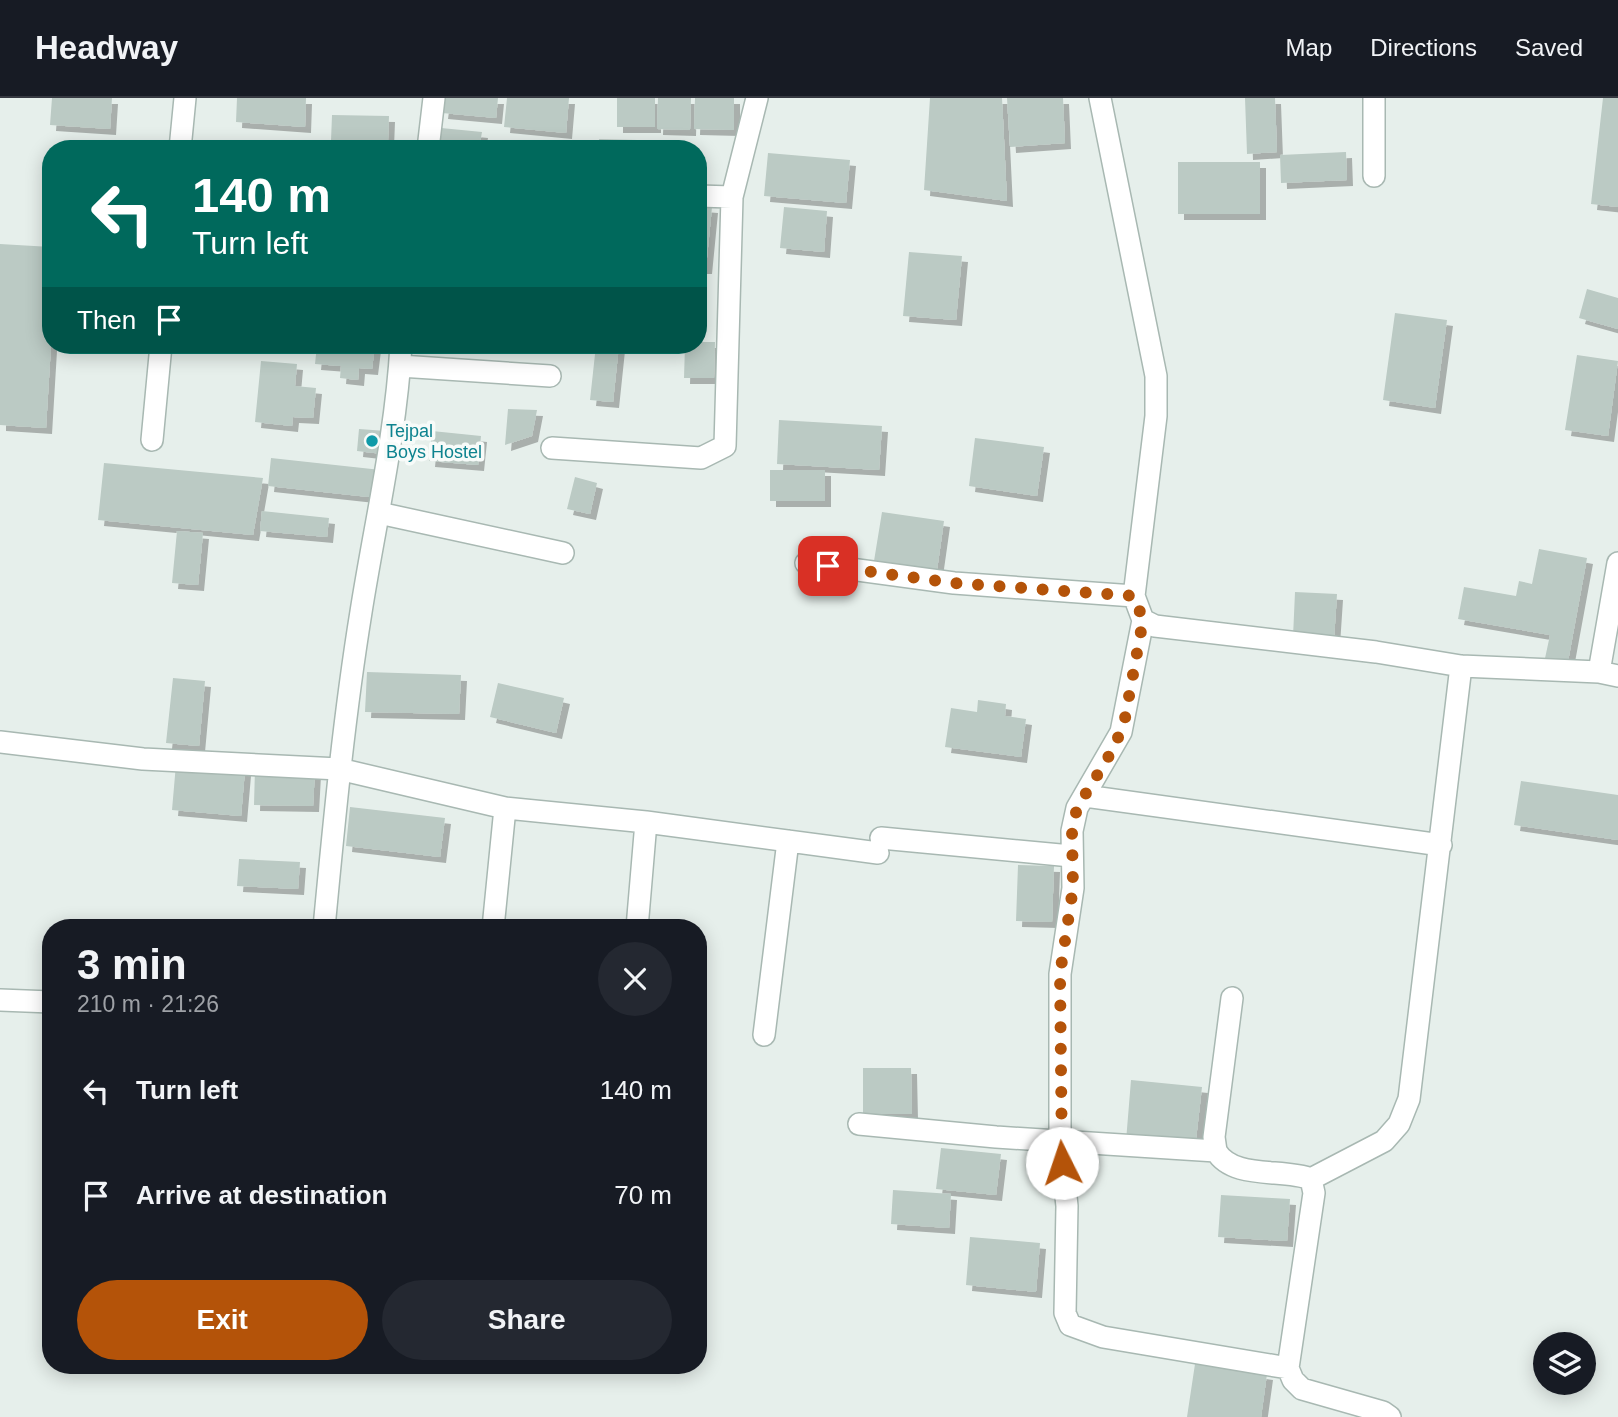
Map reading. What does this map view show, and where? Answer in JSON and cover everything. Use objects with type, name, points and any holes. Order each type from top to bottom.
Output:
[{"type":"street","points":[[181,140],[184,98]]},
{"type":"street","points":[[429,140],[434,98]]},
{"type":"street","points":[[552,448],[701,458],[725,446],[732,197],[757,98]]},
{"type":"street","points":[[1100,98],[1156,376],[1156,416],[1134,596],[1143,620],[1121,732],[1074,816],[1071,856],[1073,888],[1060,974],[1060,1142],[1067,1206],[1065,1313],[1070,1325],[1104,1337],[1288,1368]]},
{"type":"street","points":[[1374,98],[1374,176]]},
{"type":"street","points":[[707,196],[732,197]]},
{"type":"street","points":[[152,440],[160,354]]},
{"type":"street","points":[[325,919],[339,769],[361,612],[379,513],[400,355],[550,376]]},
{"type":"street","points":[[379,513],[563,553]]},
{"type":"street","points":[[806,563],[954,583],[1134,596]]},
{"type":"street","points":[[1143,620],[1155,626],[1376,652],[1461,666],[1608,674],[1618,563]]},
{"type":"street","points":[[1232,998],[1214,1137],[1216,1151],[1229,1165],[1296,1173],[1311,1179],[1384,1141],[1399,1125],[1409,1100],[1461,666]]},
{"type":"street","points":[[0,742],[143,759],[339,769],[505,808],[646,822],[788,841],[1071,856]]},
{"type":"street","points":[[1085,796],[1441,845]]},
{"type":"street","points":[[494,919],[505,808]]},
{"type":"street","points":[[638,919],[646,822]]},
{"type":"street","points":[[764,1035],[788,841]]},
{"type":"street","points":[[0,1000],[42,1002]]},
{"type":"street","points":[[859,1124],[1060,1142],[1216,1151]]},
{"type":"street","points":[[1311,1179],[1314,1193],[1288,1368],[1293,1380],[1302,1389],[1382,1412],[1390,1417]]},
{"type":"building","points":[[52,98],[112,98],[110,129],[50,125]]},
{"type":"building","points":[[237,98],[306,98],[305,127],[236,122]]},
{"type":"building","points":[[444,98],[498,98],[496,118],[442,113]]},
{"type":"building","points":[[507,98],[569,98],[566,133],[504,127]]},
{"type":"building","points":[[617,98],[655,98],[655,127],[617,127]]},
{"type":"building","points":[[658,98],[691,98],[690,130],[657,129]]},
{"type":"building","points":[[695,98],[734,98],[734,130],[694,129]]},
{"type":"building","points":[[930,98],[1002,98],[1007,201],[924,190]]},
{"type":"building","points":[[1007,98],[1063,98],[1065,143],[1010,147]]},
{"type":"building","points":[[1245,98],[1275,98],[1277,152],[1247,154]]},
{"type":"building","points":[[1603,98],[1618,98],[1618,207],[1591,204]]},
{"type":"building","points":[[332,115],[389,116],[388,140],[331,140]]},
{"type":"building","points":[[431,127],[482,132],[481,140],[432,140]]},
{"type":"building","points":[[1346,152],[1347,180],[1281,183],[1280,155]]},
{"type":"building","points":[[768,153],[850,160],[846,203],[764,196]]},
{"type":"building","points":[[1178,162],[1260,162],[1260,214],[1178,214]]},
{"type":"building","points":[[707,207],[712,207],[707,258]]},
{"type":"building","points":[[784,207],[827,211],[824,252],[780,248]]},
{"type":"building","points":[[0,244],[42,246],[42,354],[50,354],[46,428],[0,425]]},
{"type":"building","points":[[909,252],[962,256],[956,320],[903,316]]},
{"type":"building","points":[[1587,289],[1618,298],[1618,329],[1579,318]]},
{"type":"building","points":[[1395,313],[1447,320],[1435,408],[1383,400]]},
{"type":"building","points":[[707,342],[715,342],[714,378],[684,378],[685,354],[707,354]]},
{"type":"building","points":[[316,354],[374,354],[372,369],[359,368],[358,380],[340,378],[341,366],[315,364]]},
{"type":"building","points":[[595,354],[618,354],[613,402],[590,400]]},
{"type":"building","points":[[1577,355],[1618,361],[1608,436],[1565,430]]},
{"type":"building","points":[[261,361],[297,364],[295,386],[316,388],[313,418],[293,417],[292,426],[255,422]]},
{"type":"building","points":[[508,409],[537,410],[532,436],[505,445]]},
{"type":"building","points":[[779,420],[882,426],[879,470],[777,464]]},
{"type":"building","name":"Tejpal Boys Hostel","points":[[359,429],[386,431],[383,454],[357,451]]},
{"type":"building","points":[[432,431],[481,436],[478,465],[429,461]]},
{"type":"building","points":[[975,438],[1044,447],[1037,496],[969,486]]},
{"type":"building","points":[[271,458],[381,470],[378,498],[268,486]]},
{"type":"building","points":[[104,463],[263,478],[253,535],[98,520]]},
{"type":"building","points":[[770,470],[825,470],[825,501],[770,501]]},
{"type":"building","points":[[575,477],[597,483],[590,514],[567,509]]},
{"type":"building","points":[[262,511],[329,518],[327,537],[260,531]]},
{"type":"building","points":[[882,512],[944,521],[937,570],[874,561]]},
{"type":"building","points":[[177,531],[203,533],[198,585],[172,583]]},
{"type":"building","points":[[1539,549],[1587,558],[1567,667],[1544,663],[1550,635],[1458,619],[1464,587],[1516,596],[1519,581],[1532,584]]},
{"type":"building","points":[[1295,592],[1337,594],[1334,639],[1293,637]]},
{"type":"building","points":[[367,672],[461,675],[459,714],[365,712]]},
{"type":"building","points":[[173,678],[205,681],[199,746],[166,743]]},
{"type":"building","points":[[498,683],[564,698],[556,733],[490,717]]},
{"type":"building","points":[[978,700],[1006,704],[1005,716],[1026,719],[1021,757],[945,747],[951,708],[977,712]]},
{"type":"building","points":[[176,764],[245,770],[241,816],[172,810]]},
{"type":"building","points":[[255,768],[315,770],[313,806],[254,805]]},
{"type":"building","points":[[1521,781],[1618,795],[1618,840],[1514,825]]},
{"type":"building","points":[[350,807],[445,818],[440,857],[346,846]]},
{"type":"building","points":[[239,859],[300,862],[298,889],[237,886]]},
{"type":"building","points":[[1018,865],[1054,866],[1052,922],[1016,921]]},
{"type":"building","points":[[863,1068],[911,1068],[912,1114],[863,1114]]},
{"type":"building","points":[[1131,1080],[1202,1087],[1195,1148],[1126,1141]]},
{"type":"building","points":[[941,1148],[1001,1154],[996,1195],[936,1189]]},
{"type":"building","points":[[893,1190],[951,1194],[949,1228],[891,1224]]},
{"type":"building","points":[[1221,1195],[1290,1199],[1287,1241],[1218,1237]]},
{"type":"building","points":[[970,1237],[1040,1243],[1036,1292],[966,1285]]},
{"type":"building","points":[[1195,1364],[1267,1374],[1261,1417],[1187,1417]]},
{"type":"place","name":"Tejpal Boys Hostel","points":[[372,441]]},
{"type":"route","points":[[828,566],[954,583],[1134,596],[1137,610],[1143,620],[1125,718],[1115,746],[1077,808],[1072,831],[1073,888],[1060,974],[1062,1163]]}]
